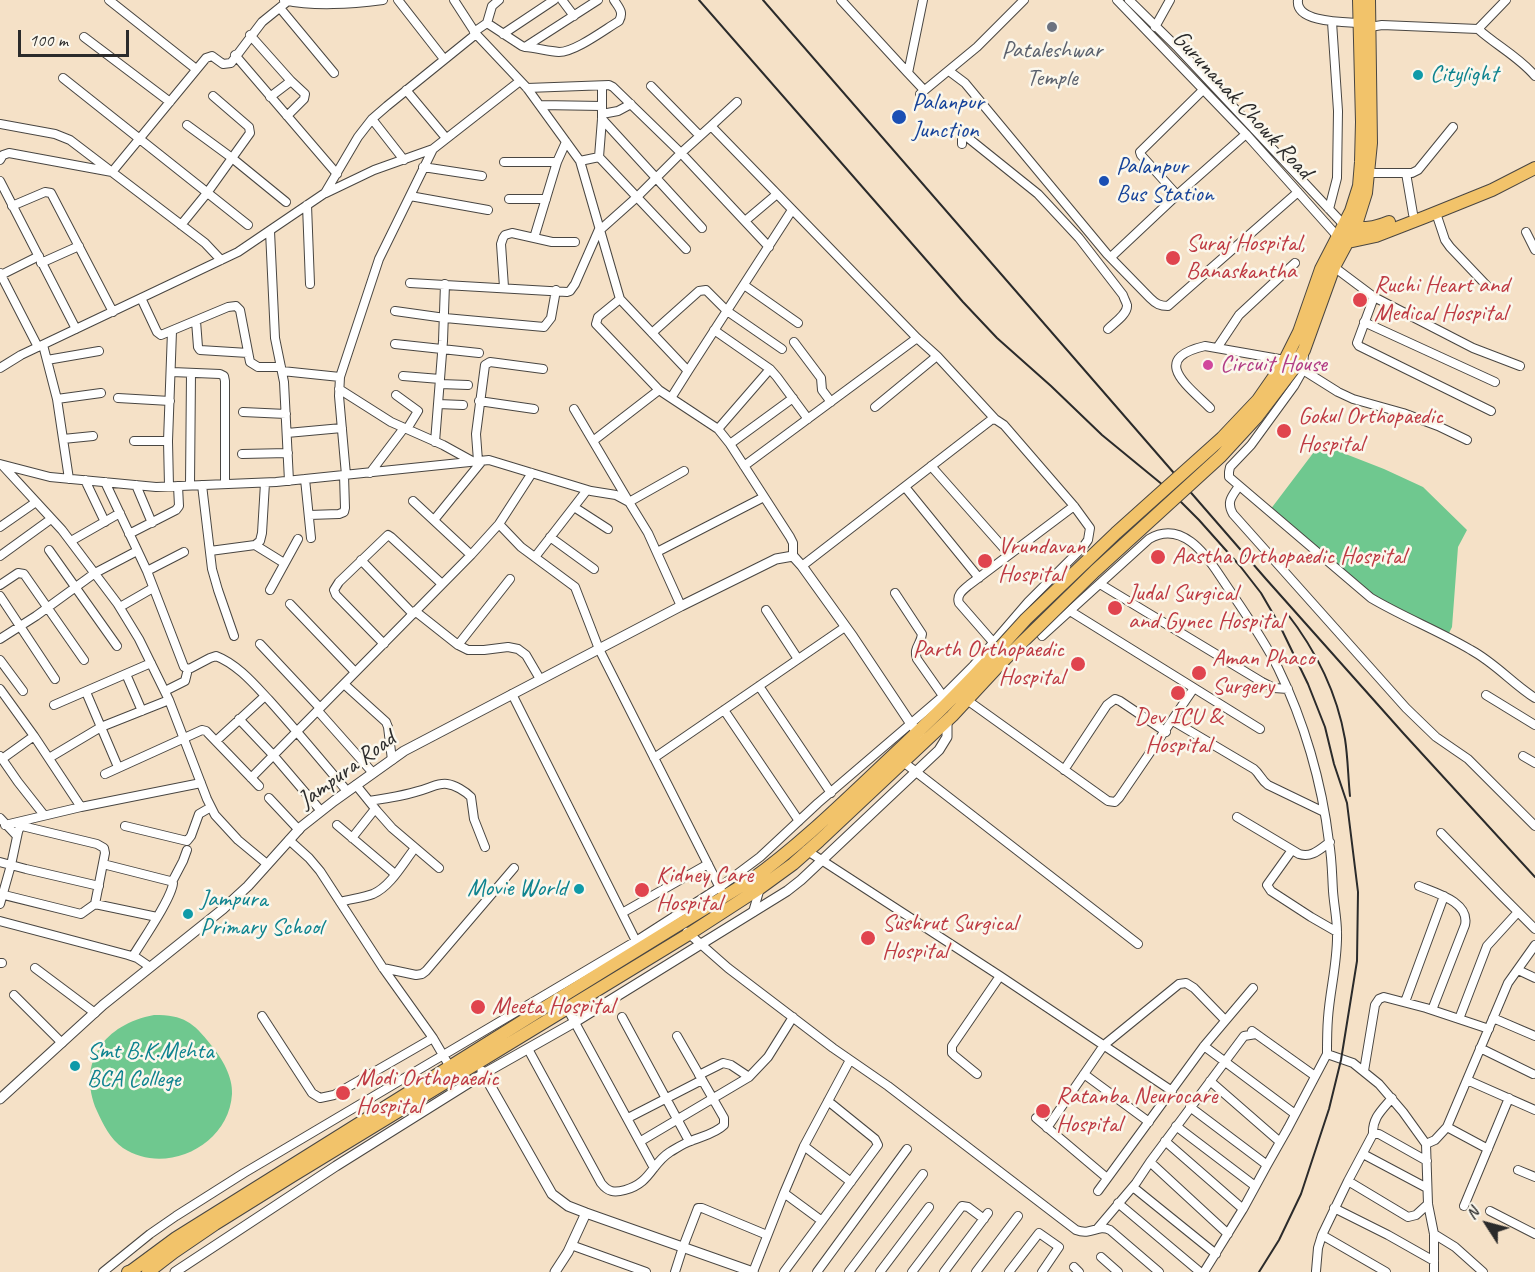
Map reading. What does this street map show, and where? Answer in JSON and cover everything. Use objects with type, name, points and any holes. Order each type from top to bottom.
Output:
[{"type":"main road","points":[[148,1272],[214,1224],[474,1058],[638,945],[679,925],[722,892],[751,880],[803,847],[899,758],[918,732],[970,681],[1026,619],[1116,533],[1189,470],[1222,438],[1304,350],[1343,239],[1362,208],[1369,173],[1371,143],[1365,25],[1359,0]]},
{"type":"main road","points":[[1349,227],[1362,162],[1365,25],[1369,0]]},
{"type":"main road","points":[[1349,227],[1364,229],[1375,227],[1466,195],[1535,159]]},
{"type":"main road","points":[[1291,365],[1299,332],[1321,269],[1343,239],[1376,236],[1492,190],[1535,168]]},
{"type":"main road","points":[[918,732],[947,720],[967,700],[998,651]]},
{"type":"main road","points":[[130,1272],[176,1238],[450,1068],[474,1058],[567,1008],[689,934],[793,864],[803,847]]},
{"type":"street","points":[[110,0],[196,69]]},
{"type":"street","points":[[112,172],[206,58],[215,56],[226,64],[231,63],[262,22],[284,3],[332,4],[383,0]]},
{"type":"street","points":[[398,0],[444,59]]},
{"type":"street","points":[[454,0],[475,33],[527,88],[580,161],[620,299],[688,371]]},
{"type":"street","points":[[325,193],[358,137],[372,119],[487,23],[490,3],[500,0]]},
{"type":"street","points":[[504,34],[554,0]]},
{"type":"street","points":[[562,0],[574,16]]},
{"type":"street","points":[[525,47],[598,0]]},
{"type":"street","points":[[487,23],[522,46],[560,52],[568,51],[619,21],[621,11],[614,0]]},
{"type":"street","points":[[841,0],[908,73],[922,92],[977,47],[1024,0]]},
{"type":"street","points":[[908,73],[923,0]]},
{"type":"street","name":"Gurunanak Chowk Road","points":[[1118,0],[1343,239]]},
{"type":"street","points":[[1129,0],[1178,48],[1329,209],[1349,227]]},
{"type":"street","points":[[1155,27],[1170,0]]},
{"type":"street","points":[[1298,0],[1297,4],[1301,11],[1315,18],[1332,22],[1478,29],[1516,58],[1535,76]]},
{"type":"street","points":[[1478,29],[1506,0]]},
{"type":"street","points":[[284,3],[334,73]]},
{"type":"street","points":[[1329,209],[1336,178],[1338,122],[1332,22]]},
{"type":"street","points":[[250,36],[306,96],[287,116]]},
{"type":"street","points":[[84,37],[170,102]]},
{"type":"street","points":[[235,55],[337,174]]},
{"type":"street","points":[[949,71],[965,83],[1111,257],[1156,304],[1161,306],[1168,306],[1298,192]]},
{"type":"street","points":[[63,78],[248,225]]},
{"type":"street","points":[[270,97],[291,81]]},
{"type":"street","points":[[0,368],[21,355],[238,252],[325,193],[374,170],[433,149],[520,81]]},
{"type":"street","points":[[602,86],[599,157],[686,249]]},
{"type":"street","points":[[651,86],[700,136]]},
{"type":"street","points":[[527,88],[613,87],[681,153],[769,247]]},
{"type":"street","points":[[406,90],[446,138]]},
{"type":"street","points":[[1178,195],[1140,152],[1203,90]]},
{"type":"street","points":[[181,225],[207,193],[251,129],[213,96]]},
{"type":"street","points":[[410,283],[570,291],[600,228],[637,197],[737,102]]},
{"type":"street","points":[[540,105],[602,113],[618,111],[631,104]]},
{"type":"street","points":[[602,113],[656,178],[702,228]]},
{"type":"street","points":[[372,119],[404,160]]},
{"type":"street","points":[[0,124],[64,137],[181,225],[221,260]]},
{"type":"street","points":[[187,125],[286,202]]},
{"type":"street","points":[[103,1272],[150,1234],[254,1167],[442,1054],[638,945],[722,892],[831,793],[918,732],[943,696],[973,666],[998,651],[1028,602],[1088,540],[1090,528],[1074,506],[1004,425],[995,419],[937,356],[711,126]]},
{"type":"street","points":[[1369,173],[1412,173],[1418,170],[1453,127]]},
{"type":"street","points":[[962,144],[962,133],[1038,194],[1079,238],[1123,295],[1127,304],[1124,314],[1108,330]]},
{"type":"street","points":[[1111,257],[1246,134]]},
{"type":"street","points":[[534,238],[557,162],[566,142]]},
{"type":"street","points":[[309,515],[344,512],[345,475],[340,376],[379,259],[433,149]]},
{"type":"street","points":[[0,160],[3,155],[9,153],[112,172]]},
{"type":"street","points":[[580,161],[599,157]]},
{"type":"street","points":[[504,162],[557,162]]},
{"type":"street","points":[[423,167],[482,176]]},
{"type":"street","points":[[1406,173],[1413,214]]},
{"type":"street","points":[[0,181],[76,329]]},
{"type":"street","points":[[12,206],[50,192],[52,194],[113,312]]},
{"type":"street","points":[[745,221],[777,194]]},
{"type":"street","points":[[410,196],[488,210]]},
{"type":"street","points":[[509,199],[546,199]]},
{"type":"street","points":[[307,206],[310,284]]},
{"type":"street","points":[[671,398],[792,210]]},
{"type":"street","points":[[1436,213],[1445,240],[1488,286]]},
{"type":"street","points":[[270,231],[275,338],[282,369],[289,481]]},
{"type":"street","points":[[1526,232],[1535,250]]},
{"type":"street","points":[[504,287],[501,244],[502,238],[508,233],[563,243],[575,242]]},
{"type":"street","points":[[69,479],[57,399],[47,360],[1,278],[40,260],[79,246]]},
{"type":"street","points":[[1217,348],[1239,315],[1295,262]]},
{"type":"street","points":[[1334,267],[1374,297],[1473,348],[1520,366]]},
{"type":"street","points":[[435,442],[443,350],[445,284]]},
{"type":"street","points":[[744,285],[798,323]]},
{"type":"street","points":[[394,311],[544,327],[550,318],[556,290]]},
{"type":"street","points":[[652,333],[699,291],[706,290],[727,311],[782,349]]},
{"type":"street","points":[[1374,297],[1357,342],[1362,349],[1491,411]]},
{"type":"street","points":[[141,298],[158,334],[161,335],[228,307],[236,306],[240,310],[250,362],[255,366],[340,376]]},
{"type":"street","points":[[620,299],[598,317],[596,324],[659,390],[718,429],[730,444],[790,537],[793,543],[793,556],[918,732]]},
{"type":"street","points":[[196,321],[200,350],[248,353]]},
{"type":"street","points":[[1364,322],[1495,382]]},
{"type":"street","points":[[714,330],[770,369],[808,419]]},
{"type":"street","points":[[169,486],[168,441],[172,331]]},
{"type":"street","points":[[744,466],[917,338]]},
{"type":"street","points":[[794,342],[821,378],[822,390],[831,402]]},
{"type":"street","points":[[395,344],[479,353]]},
{"type":"street","points":[[1210,408],[1178,376],[1175,368],[1182,355],[1205,346],[1291,365],[1353,399],[1403,413],[1467,440]]},
{"type":"street","points":[[47,360],[99,351]]},
{"type":"street","points":[[875,407],[937,356]]},
{"type":"street","points":[[434,520],[478,461],[476,434],[484,369],[487,363],[543,369]]},
{"type":"street","points":[[1291,365],[1294,386],[1251,445],[1230,467],[1229,477],[1371,598],[1486,659],[1535,698]]},
{"type":"street","points":[[718,429],[770,369]]},
{"type":"street","points":[[172,372],[220,374],[225,378],[225,484]]},
{"type":"street","points":[[190,373],[190,485]]},
{"type":"street","points":[[403,375],[468,385]]},
{"type":"street","points":[[339,389],[382,417],[478,461]]},
{"type":"street","points":[[592,441],[659,390]]},
{"type":"street","points":[[57,399],[101,393]]},
{"type":"street","points":[[370,472],[418,411],[396,395]]},
{"type":"street","points":[[118,398],[170,401]]},
{"type":"street","points":[[730,444],[794,398]]},
{"type":"street","points":[[480,401],[534,409]]},
{"type":"street","points":[[438,404],[464,405]]},
{"type":"street","points":[[574,409],[648,533],[681,606]]},
{"type":"street","points":[[243,412],[286,414]]},
{"type":"street","points":[[802,566],[995,419]]},
{"type":"street","points":[[287,433],[342,428]]},
{"type":"street","points":[[63,439],[93,436]]},
{"type":"street","points":[[134,441],[168,441]]},
{"type":"street","points":[[242,454],[288,453]]},
{"type":"street","points":[[1,465],[50,477],[136,485],[178,486],[289,481],[489,460],[587,490],[616,495],[629,502]]},
{"type":"street","points":[[1,465],[71,541],[120,607],[165,691],[215,815],[225,827],[267,864]]},
{"type":"street","points":[[931,466],[1009,554]]},
{"type":"street","points":[[629,502],[684,471]]},
{"type":"street","points":[[251,778],[471,555],[499,524],[532,473]]},
{"type":"street","points":[[305,479],[311,538]]},
{"type":"street","points":[[86,480],[105,522]]},
{"type":"street","points":[[105,482],[147,570],[182,663],[188,669]]},
{"type":"street","points":[[210,551],[258,544],[261,538],[265,483]]},
{"type":"street","points":[[136,485],[152,523]]},
{"type":"street","points":[[201,485],[212,569],[234,636]]},
{"type":"street","points":[[129,534],[178,508],[180,502],[178,486]]},
{"type":"street","points":[[1239,486],[1229,502],[1233,514],[1406,708],[1436,737],[1468,759],[1535,826]]},
{"type":"street","points":[[905,487],[979,578]]},
{"type":"street","points":[[535,557],[587,490]]},
{"type":"street","points":[[657,552],[764,497]]},
{"type":"street","points":[[413,501],[471,555]]},
{"type":"street","points":[[0,527],[36,502]]},
{"type":"street","points":[[998,651],[959,603],[959,595],[1009,554],[1074,506]]},
{"type":"street","points":[[574,507],[608,529]]},
{"type":"street","points":[[71,541],[120,513]]},
{"type":"street","points":[[0,556],[51,519]]},
{"type":"street","points":[[499,524],[516,542],[575,587],[598,649],[722,892]]},
{"type":"street","points":[[1042,636],[1149,539],[1156,535],[1169,534],[1182,536],[1191,541],[1211,562],[1278,667],[1308,738],[1330,842],[1337,932],[1335,973],[1328,1018],[1327,1054],[1243,1209],[1216,1254],[1202,1272],[1118,1203]]},
{"type":"street","points":[[384,644],[339,599],[335,593],[335,587],[339,582],[388,535],[442,584]]},
{"type":"street","points":[[550,537],[594,570]]},
{"type":"street","points":[[270,590],[298,538]]},
{"type":"street","points":[[255,545],[284,563]]},
{"type":"street","points":[[50,550],[117,646]]},
{"type":"street","points":[[0,639],[95,573],[137,551]]},
{"type":"street","points":[[147,570],[184,552]]},
{"type":"street","name":"Jampura Road","points":[[0,1099],[95,1013],[223,909],[248,886],[299,830],[347,791],[404,751],[681,606],[776,559],[793,556]]},
{"type":"street","points":[[361,560],[414,612],[458,645],[474,651],[508,647],[518,649],[526,656],[540,679]]},
{"type":"street","points":[[0,585],[18,573],[22,573],[84,660]]},
{"type":"street","points":[[458,645],[510,579]]},
{"type":"street","points":[[1100,584],[1262,682],[1275,688],[1288,689]]},
{"type":"street","points":[[120,607],[153,588]]},
{"type":"street","points":[[895,593],[922,634],[916,647],[917,659],[943,696]]},
{"type":"street","points":[[0,596],[55,679]]},
{"type":"street","points":[[290,604],[355,672]]},
{"type":"street","points":[[766,610],[798,659]]},
{"type":"street","points":[[1070,611],[1260,729]]},
{"type":"street","points":[[654,758],[845,627]]},
{"type":"street","points":[[260,644],[373,773]]},
{"type":"street","points":[[165,691],[185,681],[188,669],[213,656],[220,657],[247,677],[298,731],[347,791]]},
{"type":"street","points":[[0,660],[23,691]]},
{"type":"street","points":[[54,705],[151,663]]},
{"type":"street","points":[[0,678],[9,672]]},
{"type":"street","points":[[126,674],[142,711]]},
{"type":"street","points":[[344,684],[386,722],[392,760]]},
{"type":"street","points":[[759,686],[831,793]]},
{"type":"street","points":[[967,700],[1108,801],[1115,802],[1166,732],[1194,688]]},
{"type":"street","points":[[0,689],[81,807]]},
{"type":"street","points":[[86,692],[118,767]]},
{"type":"street","points":[[512,694],[638,945]]},
{"type":"street","points":[[1486,695],[1535,725]]},
{"type":"street","points":[[216,741],[265,696]]},
{"type":"street","points":[[1064,770],[1107,705],[1115,699],[1166,732]]},
{"type":"street","points":[[49,758],[101,728],[169,700]]},
{"type":"street","points":[[724,710],[800,821]]},
{"type":"street","points":[[239,719],[321,812]]},
{"type":"street","points":[[175,1272],[336,1166],[483,1074],[575,1022],[787,891],[822,861],[939,750],[947,737],[947,720]]},
{"type":"street","points":[[1173,721],[1254,769],[1268,785],[1324,812]]},
{"type":"street","points":[[105,774],[204,730],[259,786]]},
{"type":"street","points":[[34,736],[1,757],[44,815]]},
{"type":"street","points":[[1523,756],[1535,763]]},
{"type":"street","points":[[899,758],[1138,944]]},
{"type":"street","points":[[2,822],[201,783]]},
{"type":"street","points":[[369,801],[411,794],[445,783],[471,797],[474,819],[485,847]]},
{"type":"street","points":[[356,785],[392,828],[439,868]]},
{"type":"street","points":[[269,798],[299,830]]},
{"type":"street","points":[[125,826],[188,841],[199,813],[211,807]]},
{"type":"street","points":[[352,838],[375,809]]},
{"type":"street","points":[[1238,817],[1306,856],[1315,853],[1330,842]]},
{"type":"street","points":[[2,822],[17,836]]},
{"type":"street","points":[[337,825],[395,874]]},
{"type":"street","points":[[0,904],[2,894],[11,865],[20,827],[25,826],[97,844],[105,850],[95,904],[81,914],[2,894]]},
{"type":"street","points":[[1441,833],[1535,929]]},
{"type":"street","points":[[289,840],[321,871],[383,968],[433,1038],[450,1068]]},
{"type":"street","points":[[803,847],[1172,1091]]},
{"type":"street","points":[[340,902],[381,889],[415,848]]},
{"type":"street","points":[[133,956],[172,889],[172,882],[187,850]]},
{"type":"street","points":[[1292,850],[1267,885],[1268,888],[1337,932]]},
{"type":"street","points":[[0,862],[99,886]]},
{"type":"street","points":[[103,864],[172,882]]},
{"type":"street","points":[[622,913],[708,864]]},
{"type":"street","points":[[383,968],[416,975],[426,971],[514,867]]},
{"type":"street","points":[[1419,886],[1444,896],[1461,908],[1466,916],[1432,1010]]},
{"type":"street","points":[[753,912],[760,888]]},
{"type":"street","points":[[1405,1002],[1444,896]]},
{"type":"street","points":[[95,904],[157,917]]},
{"type":"street","points":[[1459,1019],[1487,946],[1518,912]]},
{"type":"street","points":[[0,921],[133,956],[150,967]]},
{"type":"street","points":[[679,925],[728,968],[888,1086],[1076,1230],[1086,1232],[1104,1227],[1110,1230],[1159,1272]]},
{"type":"street","points":[[1426,1144],[1435,1140],[1447,1127],[1508,983],[1535,945]]},
{"type":"street","points":[[35,968],[95,1013]]},
{"type":"street","points":[[1518,970],[1535,978]]},
{"type":"street","points":[[977,1074],[952,1053],[952,1046],[1000,976]]},
{"type":"street","points":[[1047,1128],[1104,1045],[1179,984],[1183,982],[1194,988],[1225,1020]]},
{"type":"street","points":[[1098,1191],[1204,1046],[1253,988]]},
{"type":"street","points":[[14,995],[62,1043]]},
{"type":"street","points":[[1364,1071],[1376,1002],[1384,997],[1489,1029]]},
{"type":"street","points":[[567,1008],[654,1168]]},
{"type":"street","points":[[262,1016],[312,1093],[320,1098],[334,1095],[433,1038]]},
{"type":"street","points":[[622,1017],[689,1141]]},
{"type":"street","points":[[640,1141],[749,1077],[768,1057],[793,1017]]},
{"type":"street","points":[[1493,1018],[1535,1036]]},
{"type":"street","points":[[1096,1230],[1133,1187],[1244,1036],[1253,1032],[1315,1076]]},
{"type":"street","points":[[528,1049],[605,1188],[613,1193],[633,1188],[644,1181],[664,1156],[689,1141],[724,1125],[724,1118],[677,1036]]},
{"type":"street","points":[[1204,1046],[1295,1114]]},
{"type":"street","points":[[1480,1048],[1533,1074]]},
{"type":"street","points":[[1327,1054],[1353,1063],[1379,1084],[1426,1144],[1428,1204],[1434,1234],[1434,1272]]},
{"type":"street","points":[[474,1058],[552,1194],[568,1206],[586,1213],[753,1272],[804,1146],[850,1060]]},
{"type":"street","points":[[628,1118],[667,1098],[723,1063],[731,1065],[749,1077]]},
{"type":"street","points":[[1084,1074],[1149,1122]]},
{"type":"street","points":[[1467,1080],[1535,1110]]},
{"type":"street","points":[[1210,1081],[1280,1142]]},
{"type":"street","points":[[1317,1272],[1318,1248],[1322,1235],[1374,1134],[1373,1126],[1377,1116],[1392,1098]]},
{"type":"street","points":[[1464,1206],[1509,1098]]},
{"type":"street","points":[[784,1272],[879,1143],[828,1101]]},
{"type":"street","points":[[1190,1107],[1266,1165]]},
{"type":"street","points":[[1036,1118],[1107,1178]]},
{"type":"street","points":[[1176,1126],[1255,1186]]},
{"type":"street","points":[[1447,1127],[1488,1149]]},
{"type":"street","points":[[1374,1134],[1379,1134],[1427,1161]]},
{"type":"street","points":[[1165,1141],[1243,1209]]},
{"type":"street","points":[[804,1146],[851,1182]]},
{"type":"street","points":[[817,1272],[907,1149]]},
{"type":"street","points":[[1363,1154],[1427,1188]]},
{"type":"street","points":[[1150,1162],[1228,1234]]},
{"type":"street","points":[[1518,1170],[1535,1177]]},
{"type":"street","points":[[849,1272],[923,1174]]},
{"type":"street","points":[[1348,1181],[1408,1217],[1416,1215],[1428,1204]]},
{"type":"street","points":[[1133,1187],[1216,1254]]},
{"type":"street","points":[[784,1193],[822,1221]]},
{"type":"street","points":[[912,1272],[962,1206],[986,1216],[945,1272]]},
{"type":"street","points":[[675,1272],[699,1207],[767,1235]]},
{"type":"street","points":[[880,1272],[929,1207]]},
{"type":"street","points":[[1334,1208],[1388,1235],[1434,1262]]},
{"type":"street","points":[[1490,1211],[1535,1234]]},
{"type":"street","points":[[555,1272],[586,1213]]},
{"type":"street","points":[[976,1272],[1018,1216]]},
{"type":"street","points":[[1009,1272],[1040,1233],[1059,1247],[1042,1272]]},
{"type":"street","points":[[1434,1234],[1455,1247],[1483,1272]]},
{"type":"street","points":[[1322,1235],[1386,1272]]},
{"type":"street","points":[[571,1245],[646,1272]]},
{"type":"street","points":[[1101,1257],[1118,1272]]},
{"type":"green space","points":[[1320,444],[1423,487],[1467,530],[1458,547],[1452,627],[1448,635],[1379,601],[1270,510]]},
{"type":"green space","points":[[154,1015],[173,1016],[193,1025],[223,1062],[232,1088],[228,1112],[220,1128],[207,1141],[192,1151],[175,1157],[157,1159],[140,1156],[123,1148],[114,1140],[97,1111],[91,1093],[90,1077],[93,1061],[99,1048],[109,1036],[121,1027]]},
{"type":"railway","points":[[699,0],[997,338],[1102,435],[1169,490],[1240,566],[1261,593],[1279,624],[1308,684],[1325,727],[1347,803],[1358,892],[1357,961],[1341,1060],[1329,1109],[1301,1194],[1279,1240],[1259,1272]]},
{"type":"railway","points":[[763,0],[1266,579],[1535,877]]},
{"type":"railway","points":[[1286,612],[1315,656],[1336,705],[1345,739],[1350,796]]},
{"type":"place","name":"Pataleshwar Temple","points":[[1052,27]]},
{"type":"place","name":"Citylight","points":[[1418,75]]},
{"type":"place","name":"Palanpur Junction","points":[[899,117]]},
{"type":"place","name":"Palanpur Bus Station","points":[[1104,181]]},
{"type":"place","name":"Suraj Hospital, Banaskantha","points":[[1173,258]]},
{"type":"place","name":"Ruchi Heart and Medical Hospital","points":[[1360,300]]},
{"type":"place","name":"Circuit House","points":[[1208,365]]},
{"type":"place","name":"Gokul Orthopaedic Hospital","points":[[1284,431]]},
{"type":"place","name":"Aastha Orthopaedic Hospital","points":[[1158,557]]},
{"type":"place","name":"Vrundavan Hospital","points":[[985,561]]},
{"type":"place","name":"Judal Surgical and Gynec Hospital","points":[[1115,608]]},
{"type":"place","name":"Parth Orthopaedic Hospital","points":[[1078,664]]},
{"type":"place","name":"Aman Phaco Surgery","points":[[1199,673]]},
{"type":"place","name":"Dev ICU & Hospital","points":[[1178,693]]},
{"type":"place","name":"Movie World","points":[[579,889]]},
{"type":"place","name":"Kidney Care Hospital","points":[[642,890]]},
{"type":"place","name":"Jampura Primary School","points":[[188,914]]},
{"type":"place","name":"Sushrut Surgical Hospital","points":[[868,938]]},
{"type":"place","name":"Meeta Hospital","points":[[478,1007]]},
{"type":"place","name":"Smt B.K.Mehta BCA College","points":[[75,1066]]},
{"type":"place","name":"Modi Orthopaedic Hospital","points":[[343,1093]]},
{"type":"place","name":"Ratanba Neurocare Hospital","points":[[1043,1111]]}]
